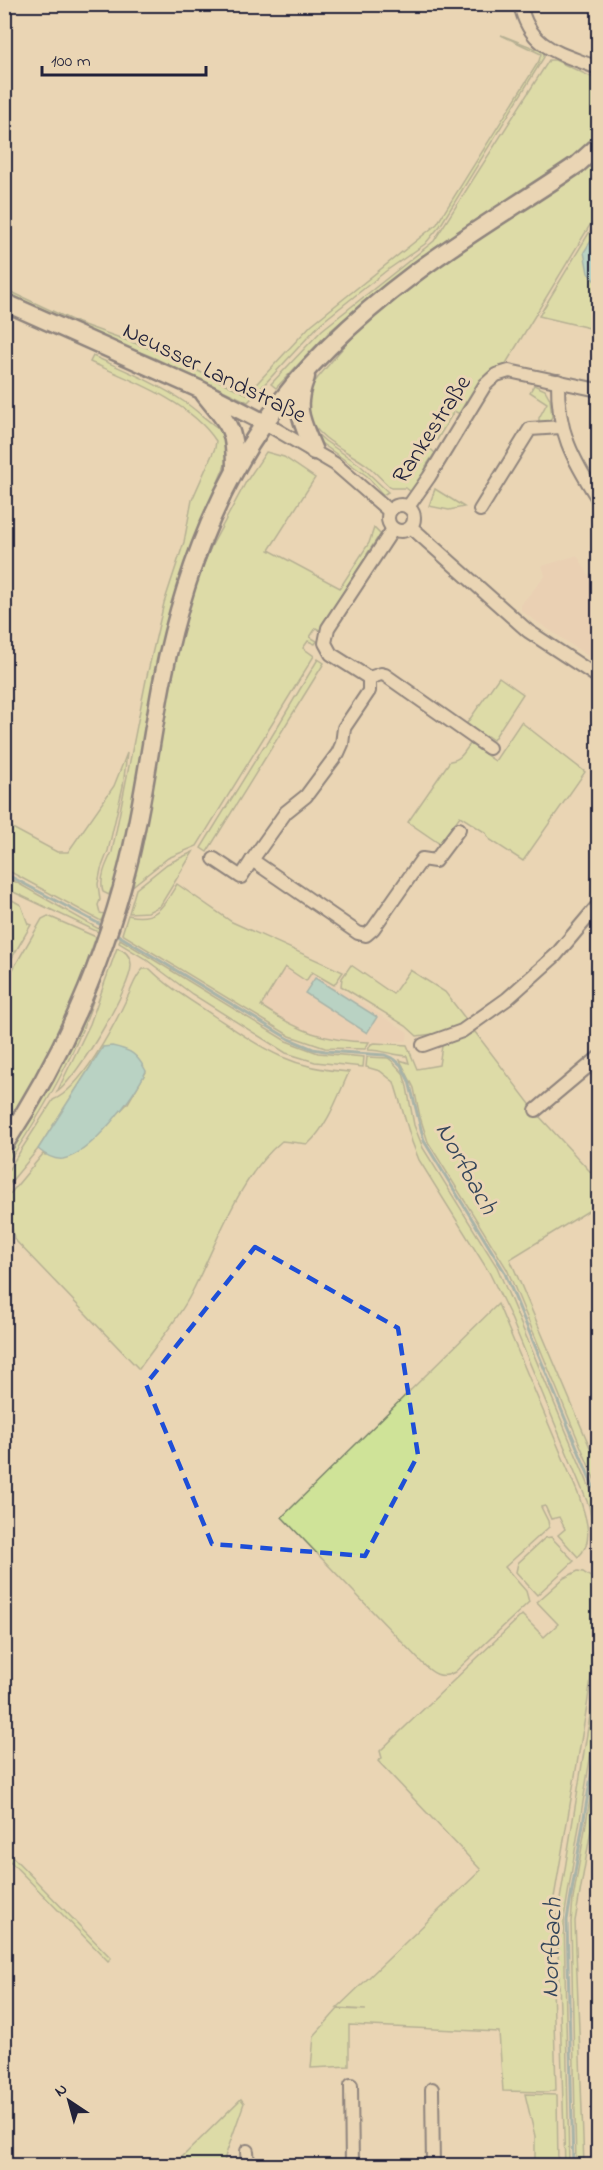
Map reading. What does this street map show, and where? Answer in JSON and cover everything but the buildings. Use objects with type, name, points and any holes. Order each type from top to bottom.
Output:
[{"type":"main road","points":[[4,1144],[60,1049],[96,965],[121,892],[132,846],[161,685],[175,624],[198,553],[235,471],[265,423],[310,368],[361,317],[416,272],[578,164],[598,146]]},
{"type":"main road","name":"Neusser Landstraße","points":[[4,302],[200,389],[265,423]]},
{"type":"main road","points":[[310,368],[300,395],[299,413],[314,451]]},
{"type":"main road","points":[[200,389],[230,428],[235,442],[235,471]]},
{"type":"street","points":[[520,4],[528,27],[545,47],[598,68]]},
{"type":"street","name":"Rankestraße","points":[[408,507],[488,381],[496,375],[509,371],[598,390]]},
{"type":"street","points":[[558,381],[561,427],[570,453],[598,499]]},
{"type":"street","name":"Neusser Landstraße","points":[[265,423],[335,464],[390,511]]},
{"type":"street","points":[[480,510],[530,429],[561,427]]},
{"type":"street","points":[[396,505],[408,507],[414,514],[411,527],[403,531],[393,529],[388,520],[390,511],[396,505]]},
{"type":"street","points":[[411,527],[528,631],[598,677]]},
{"type":"street","points":[[369,678],[331,654],[325,643],[325,636],[393,529]]},
{"type":"street","points":[[369,678],[385,675],[489,748]]},
{"type":"street","points":[[214,859],[240,877],[286,812],[306,796],[338,753],[344,728],[368,694],[369,678]]},
{"type":"street","points":[[252,860],[360,934],[366,935],[373,929],[422,859],[435,861],[459,829]]},
{"type":"street","points":[[423,1045],[462,1031],[507,999],[556,955],[598,904]]},
{"type":"street","points":[[536,1110],[598,1058]]},
{"type":"street","points":[[351,2085],[352,2166]]},
{"type":"street","points":[[432,2089],[434,2166]]},
{"type":"street","points":[[247,2151],[248,2166]]},
{"type":"highlighted area","points":[[255,1247],[398,1328],[418,1455],[365,1556],[212,1544],[146,1384]]},
{"type":"shaded area","points":[[577,555],[594,583],[598,582],[598,663],[521,611],[521,604],[545,576],[542,566]]},
{"type":"shaded area","points":[[285,967],[312,971],[408,1032],[407,1041],[367,1042],[319,1037],[289,1024],[261,1006]]},
{"type":"green space","points":[[501,35],[544,52],[544,57],[440,226],[425,244],[386,271],[321,323],[248,402],[150,356],[75,327],[5,295],[5,289],[78,323],[151,349],[247,394],[311,325],[437,224],[539,61],[541,54]]},
{"type":"green space","points":[[549,60],[555,60],[598,80],[598,135],[556,171],[367,300],[330,331],[276,388],[271,384],[322,330],[434,241]]},
{"type":"green space","points":[[598,160],[598,212],[505,365],[490,372],[484,378],[460,414],[454,411],[437,440],[432,437],[426,445],[435,453],[426,466],[428,468],[411,492],[406,488],[391,488],[368,466],[319,432],[309,417],[307,395],[331,362],[359,331],[390,302],[423,277]]},
{"type":"green space","points":[[598,218],[598,330],[539,316]]},
{"type":"green space","points":[[93,356],[164,389],[227,433],[227,460],[206,511],[127,836],[113,890],[111,889],[109,895],[103,892],[103,877],[112,852],[146,680],[164,603],[184,542],[192,500],[216,441],[192,415],[159,394],[90,362]]},
{"type":"green space","points":[[534,385],[545,390],[550,399],[552,417],[548,422],[539,422],[547,403],[530,392]]},
{"type":"green space","points":[[315,432],[360,465],[388,492],[383,495],[367,476],[314,438]]},
{"type":"green space","points":[[266,452],[284,457],[315,478],[269,550],[340,588],[369,543],[374,528],[382,536],[380,540],[377,539],[367,554],[370,556],[368,559],[365,558],[356,572],[359,574],[357,577],[354,576],[345,590],[348,592],[345,595],[342,594],[322,626],[323,632],[316,628],[310,637],[317,641],[315,644],[308,641],[303,648],[314,656],[197,846],[168,858],[130,888],[174,656],[196,582],[211,547],[246,482]]},
{"type":"green space","points":[[435,489],[464,507],[449,510],[429,506]]},
{"type":"green space","points":[[318,659],[324,663],[207,852],[201,848]]},
{"type":"green space","points":[[499,677],[523,694],[493,740],[487,736],[484,739],[465,726]]},
{"type":"green space","points":[[521,722],[585,772],[523,861],[489,839],[486,833],[460,816],[440,844],[408,822],[450,761],[460,757],[470,744],[495,761]]},
{"type":"green space","points":[[127,753],[123,786],[98,884],[100,900],[98,905],[100,913],[104,914],[101,921],[5,869],[5,824],[57,852],[68,852],[114,786]]},
{"type":"green space","points":[[193,852],[160,906],[148,912],[129,913],[136,889],[167,864]]},
{"type":"green space","points":[[5,876],[99,929],[98,932],[5,888]]},
{"type":"green space","points":[[177,884],[232,922],[343,972],[334,985],[312,972],[306,981],[285,967],[261,1006],[287,1022],[312,1033],[325,1037],[369,1042],[365,1049],[325,1048],[290,1036],[122,934],[128,915],[138,917],[153,914],[163,905]]},
{"type":"green space","points":[[5,896],[21,905],[28,924],[31,925],[5,970]]},
{"type":"green space","points":[[48,916],[96,937],[59,1033],[5,1131],[5,983],[42,919]]},
{"type":"green space","points":[[120,939],[286,1041],[318,1053],[364,1057],[363,1067],[315,1062],[286,1053],[192,994],[144,958],[119,943]]},
{"type":"green space","points":[[117,948],[126,953],[131,964],[123,991],[89,1051],[66,1084],[57,1092],[90,1024]]},
{"type":"green space","points":[[351,965],[393,994],[410,970],[445,992],[468,1022],[441,1033],[417,1036],[406,1026],[341,986],[342,978]]},
{"type":"green space","points":[[103,968],[86,1021],[63,1072],[5,1167],[5,1158]]},
{"type":"green space","points":[[143,969],[150,969],[189,1000],[277,1055],[310,1066],[349,1072],[332,1110],[315,1137],[308,1144],[282,1141],[253,1173],[230,1212],[186,1304],[139,1369],[14,1239],[10,1213],[5,1200],[43,1154],[83,1149],[128,1103],[146,1072],[103,1047],[38,1149],[5,1189],[5,1175],[53,1100],[64,1094],[75,1083],[96,1055]]},
{"type":"green space","points":[[475,1032],[539,1116],[598,1180],[598,1205],[510,1259],[592,1452],[598,1447],[598,1488],[507,1269],[428,1142],[414,1088],[400,1060],[409,1063],[407,1056],[368,1050],[371,1044],[375,1043],[407,1045],[417,1069],[439,1065],[442,1046]]},
{"type":"green space","points":[[367,1057],[388,1058],[403,1073],[414,1125],[423,1148],[497,1267],[597,1505],[598,1556],[589,1506],[509,1313],[489,1272],[419,1160],[394,1082],[380,1071],[366,1067]]},
{"type":"green space","points":[[498,1304],[579,1496],[588,1528],[587,1544],[578,1557],[558,1535],[565,1529],[559,1517],[551,1519],[545,1506],[541,1507],[549,1527],[505,1567],[526,1591],[529,1602],[455,1672],[441,1675],[422,1663],[282,1517]]},
{"type":"green space","points":[[551,1537],[574,1561],[537,1595],[516,1572],[518,1563],[545,1538]]},
{"type":"green space","points":[[578,1571],[592,1578],[598,1602],[598,1627],[587,1706],[551,1915],[556,2090],[547,2092],[503,2091],[499,2032],[349,2025],[349,2066],[311,2068],[314,2036],[338,2009],[366,2010],[337,2008],[481,1870],[378,1761],[382,1758],[380,1751],[522,1615],[544,1637],[558,1624],[537,1602],[564,1578]]},
{"type":"green space","points":[[598,1666],[598,1710],[564,1918],[569,2165],[565,2165],[557,1918]]},
{"type":"green space","points":[[598,1753],[598,1790],[575,1921],[584,2165],[576,2165],[571,1922]]},
{"type":"green space","points":[[5,1849],[111,1958],[108,1961],[5,1856]]},
{"type":"green space","points":[[525,2094],[557,2095],[558,2165],[535,2165],[535,2136]]},
{"type":"green space","points":[[241,2099],[244,2103],[224,2165],[174,2165]]},
{"type":"water","points":[[598,230],[598,285],[588,273],[584,252]]},
{"type":"water","points":[[315,978],[377,1017],[367,1033],[305,993]]},
{"type":"water","points":[[112,1046],[133,1054],[140,1060],[146,1071],[132,1095],[99,1136],[74,1155],[60,1159],[43,1153],[38,1149],[103,1047]]},
{"type":"waterway","name":"Norfbach","points":[[4,873],[105,927]]},
{"type":"waterway","name":"Norfbach","points":[[113,932],[289,1039],[313,1049],[385,1055],[401,1065],[409,1081],[424,1141],[504,1271],[598,1498]]},
{"type":"waterway","name":"Norfbach","points":[[573,2166],[567,1920],[598,1734]]}]
